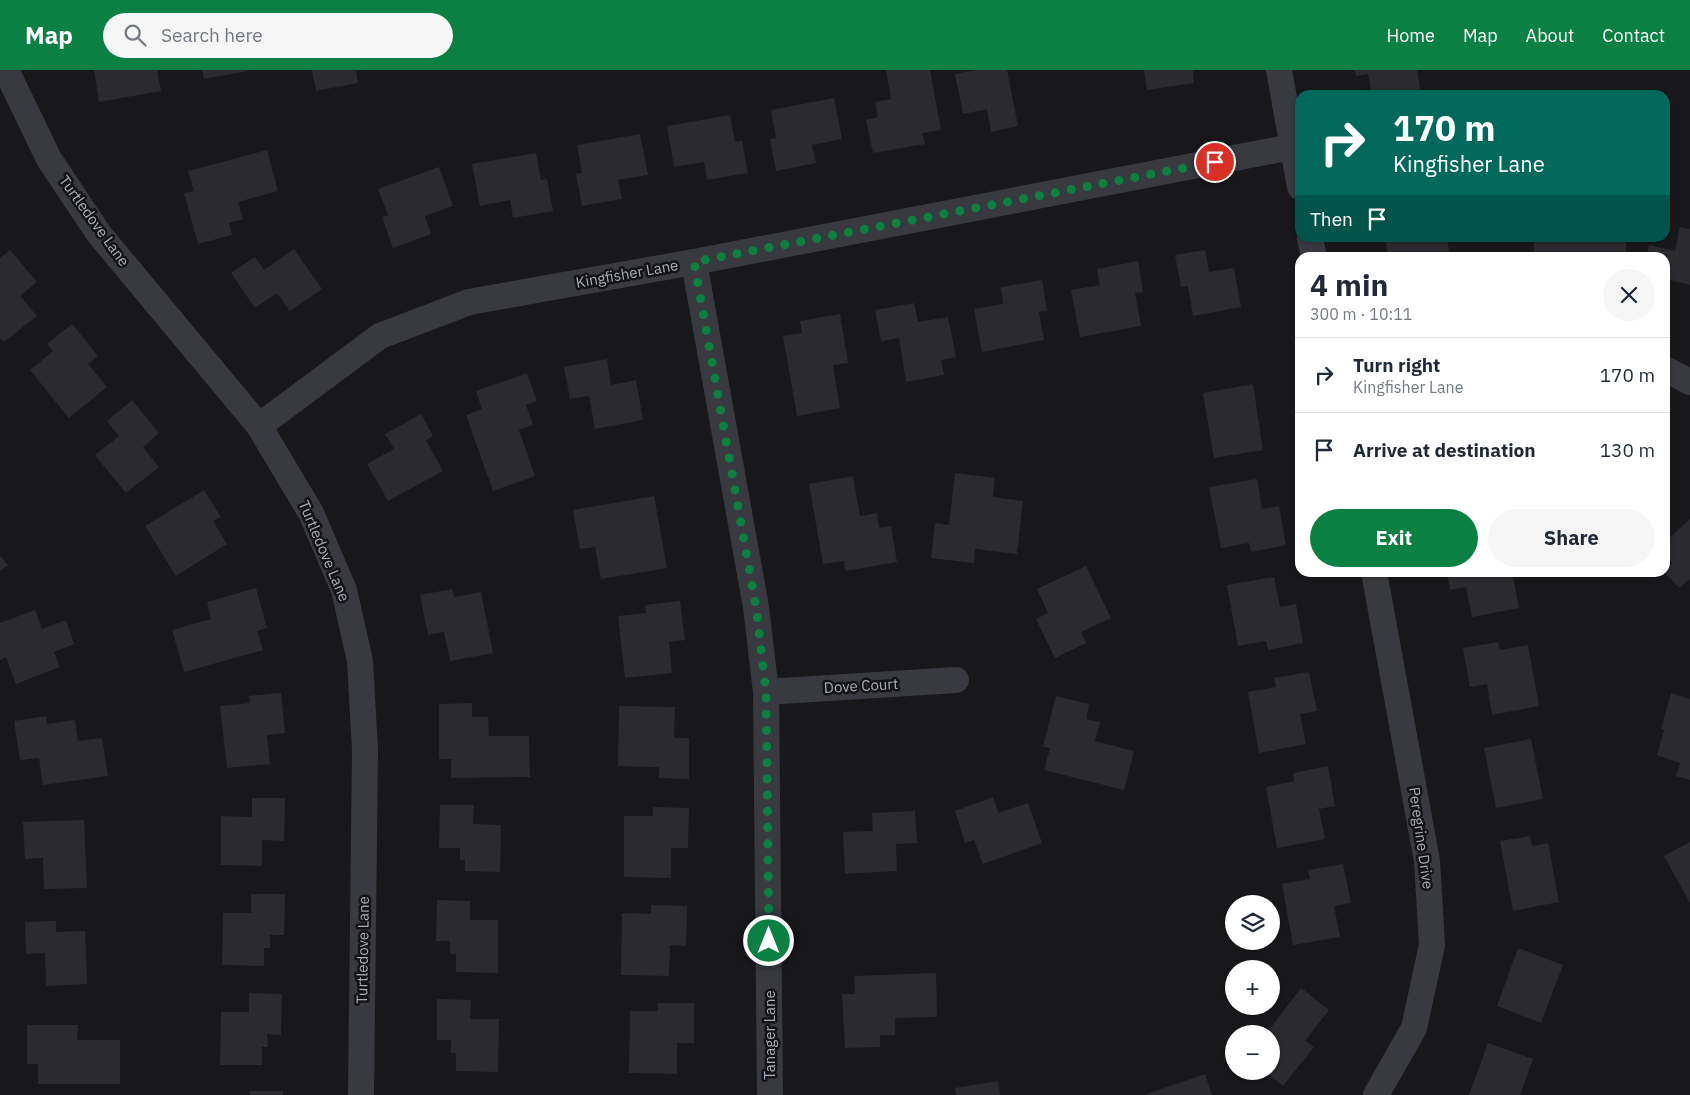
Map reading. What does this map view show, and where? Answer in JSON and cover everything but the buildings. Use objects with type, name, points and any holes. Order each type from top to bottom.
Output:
[{"type":"street","name":"Turtledove Lane","points":[[6,70],[49,159],[99,234],[259,426],[311,513],[344,590],[360,661],[365,750],[361,1095]]},
{"type":"street","points":[[1279,70],[1295,162]]},
{"type":"street","name":"Kingfisher Lane","points":[[259,426],[380,336],[469,302],[694,262],[1292,147]]},
{"type":"street","name":"Tanager Lane","points":[[694,262],[756,607],[766,692],[770,1095]]},
{"type":"street","points":[[1670,372],[1690,382]]},
{"type":"street","name":"Peregrine Drive","points":[[1375,577],[1427,861],[1432,945],[1414,1028],[1376,1095]]},
{"type":"street","name":"Dove Court","points":[[766,692],[956,680]]},
{"type":"route","points":[[769,941],[766,692],[756,607],[694,262],[1215,162]]}]
